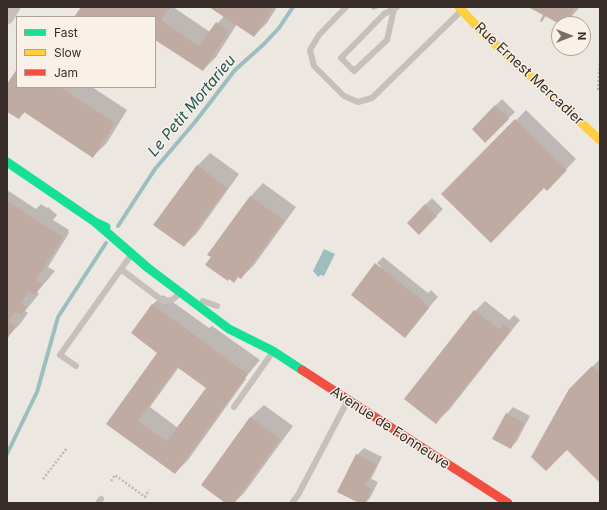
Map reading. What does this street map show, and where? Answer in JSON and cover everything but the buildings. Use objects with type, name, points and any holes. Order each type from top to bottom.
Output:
[{"type":"street","points":[[7,18],[14,7]]},
{"type":"street","name":"Rue Ernest Mercadier","points":[[460,9],[483,33],[600,140]]},
{"type":"street","name":"Avenue de Fonneuve","points":[[7,162],[95,222],[132,254],[229,329],[273,351],[348,401],[508,503]]},
{"type":"street","name":"Avenue de Fonneuve","points":[[95,222],[114,231],[144,252]]},
{"type":"street","points":[[200,293],[220,309]]},
{"type":"street","name":"Avenue de Fonneuve","points":[[240,323],[263,340],[273,351]]},
{"type":"lane","points":[[346,7],[319,35],[310,50],[314,66],[344,96],[358,102],[372,98],[460,9]]},
{"type":"lane","points":[[395,8],[387,40],[354,71],[342,58],[384,14],[395,8]]},
{"type":"lane","points":[[76,366],[60,355],[132,254]]},
{"type":"lane","points":[[122,270],[163,301],[172,300],[180,292],[220,309]]},
{"type":"lane","points":[[234,407],[273,351]]},
{"type":"lane","points":[[292,503],[298,495],[348,401]]},
{"type":"path","points":[[598,90],[600,60]]},
{"type":"path","points":[[43,479],[68,448]]},
{"type":"path","points":[[111,481],[115,475],[145,497],[149,490]]},
{"type":"water","points":[[324,249],[335,254],[324,276],[321,275],[318,277],[313,271]]},
{"type":"waterway","name":"Le Petit Mortarieu","points":[[118,226],[155,169],[195,122],[235,70],[264,44],[279,28],[293,7]]},
{"type":"waterway","name":"Le Petit Mortarieu","points":[[7,454],[37,392],[58,317],[106,243]]},
{"type":"traffic: fast","points":[[7,162],[95,222],[106,227]]},
{"type":"traffic: fast","points":[[95,222],[148,268],[229,329],[273,351],[302,370]]},
{"type":"traffic: slow","points":[[459,7],[483,33],[600,140]]},
{"type":"traffic: jam","points":[[302,370],[508,503]]}]
